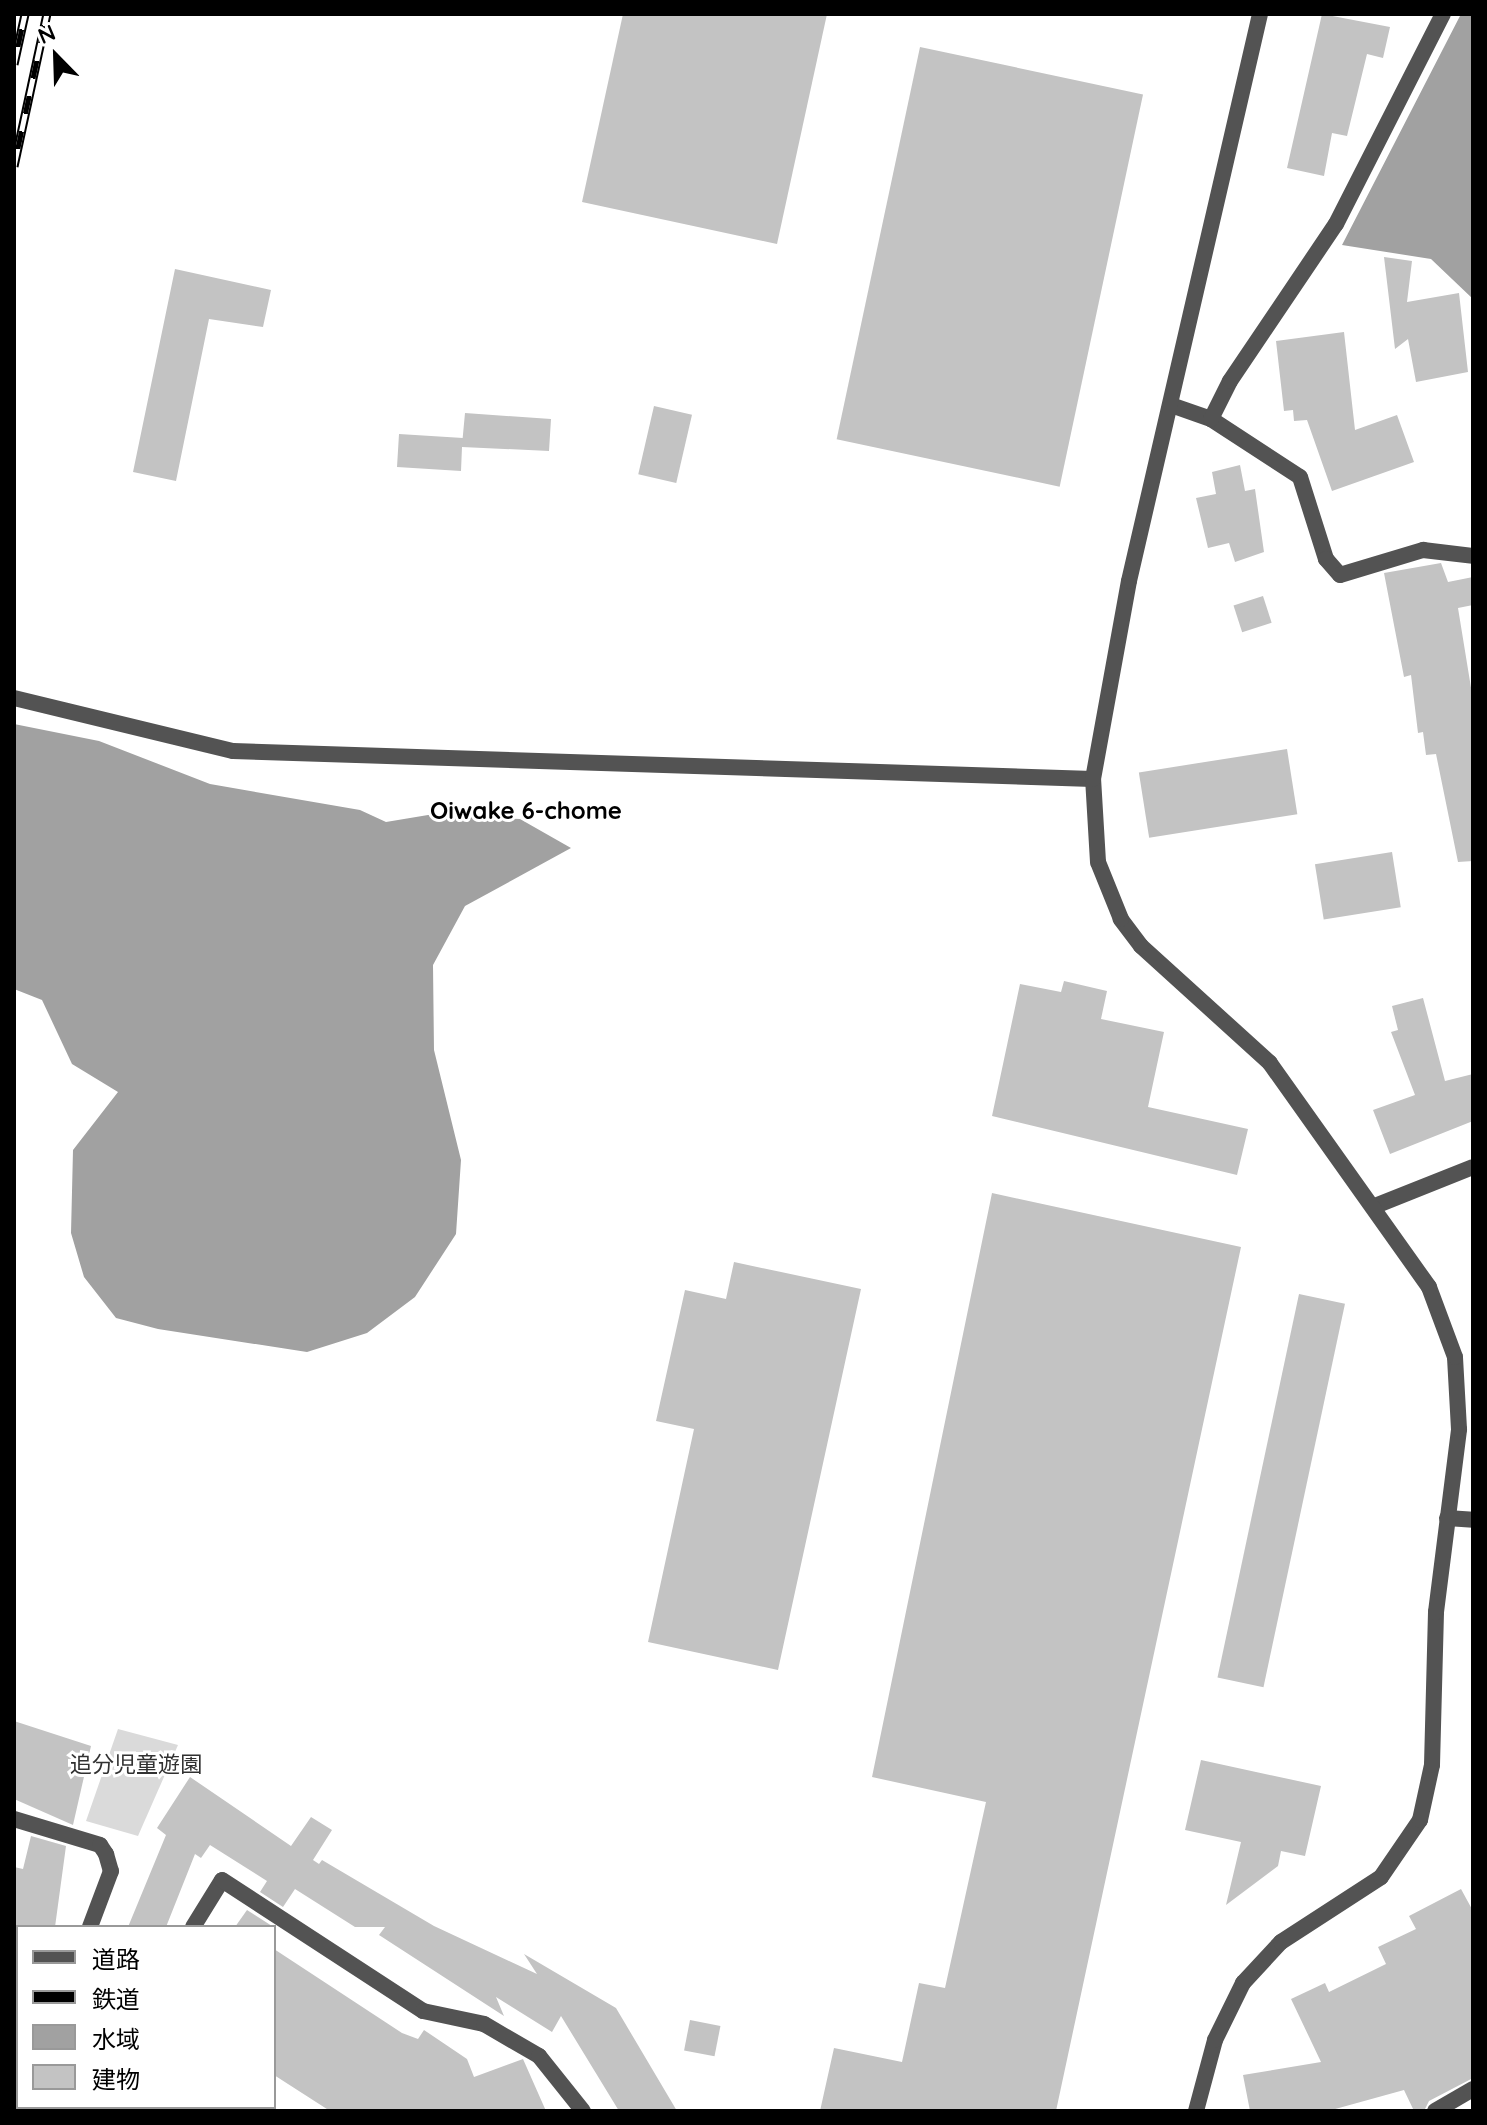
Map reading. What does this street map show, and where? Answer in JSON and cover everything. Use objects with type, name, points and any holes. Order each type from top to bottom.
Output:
[{"type":"street","points":[[1196,2111],[1215,2040],[1243,1983],[1281,1942],[1381,1877],[1420,1820],[1432,1765],[1436,1612],[1459,1429],[1455,1357],[1429,1287],[1375,1206],[1270,1063],[1141,946],[1121,919],[1098,862],[1093,779],[1129,581],[1260,14]]},
{"type":"street","points":[[1211,419],[1230,381],[1336,224],[1443,14]]},
{"type":"street","points":[[1171,405],[1211,419],[1300,477],[1326,559],[1340,575],[1423,550],[1473,556]]},
{"type":"street","points":[[14,698],[233,751],[1093,779]]},
{"type":"street","points":[[1375,1206],[1473,1167]]},
{"type":"street","points":[[1447,1518],[1473,1520]]},
{"type":"street","points":[[14,1819],[100,1845],[111,1871],[91,1925]]},
{"type":"street","points":[[194,1925],[222,1880],[423,2011],[484,2024],[539,2056],[583,2111]]},
{"type":"street","points":[[1435,2111],[1473,2089]]},
{"type":"green space","name":"追分児童遊園","points":[[118,1729],[178,1745],[138,1836],[86,1821]]},
{"type":"water","points":[[1461,14],[1473,14],[1473,299],[1431,259],[1342,245]]},
{"type":"water","points":[[14,724],[99,741],[210,784],[360,810],[386,822],[428,815],[520,819],[571,848],[465,906],[433,965],[434,1050],[461,1160],[456,1234],[415,1297],[367,1333],[307,1352],[158,1329],[116,1318],[84,1277],[71,1233],[73,1150],[118,1092],[72,1064],[42,1000],[14,989]]},
{"type":"building","points":[[623,14],[827,14],[777,244],[582,202]]},
{"type":"building","points":[[1322,14],[1390,27],[1383,58],[1367,54],[1347,136],[1332,133],[1324,176],[1287,168]]},
{"type":"building","points":[[920,47],[1143,94],[1060,487],[837,439]]},
{"type":"building","points":[[1384,257],[1412,261],[1407,302],[1459,293],[1468,372],[1416,382],[1408,339],[1395,349]]},
{"type":"building","points":[[175,269],[271,290],[263,327],[209,319],[176,481],[133,472]]},
{"type":"building","points":[[1344,332],[1355,430],[1397,415],[1414,462],[1332,491],[1307,420],[1294,421],[1293,410],[1284,411],[1276,341]]},
{"type":"building","points":[[654,406],[692,415],[676,483],[638,474]]},
{"type":"building","points":[[465,413],[551,419],[549,451],[462,447],[461,471],[397,467],[399,434],[463,438]]},
{"type":"building","points":[[1240,465],[1245,491],[1255,489],[1264,552],[1235,562],[1229,543],[1208,548],[1196,498],[1216,494],[1212,472]]},
{"type":"building","points":[[1441,563],[1448,582],[1473,577],[1473,605],[1458,608],[1473,700],[1473,861],[1458,862],[1436,754],[1426,755],[1423,732],[1418,733],[1411,675],[1404,677],[1384,573]]},
{"type":"building","points":[[1263,596],[1272,623],[1242,632],[1234,606]]},
{"type":"building","points":[[1287,749],[1297,814],[1149,838],[1139,772]]},
{"type":"building","points":[[1392,852],[1401,907],[1324,920],[1315,864]]},
{"type":"building","points":[[1064,981],[1107,991],[1101,1019],[1164,1032],[1148,1107],[1248,1129],[1237,1175],[992,1116],[1020,984],[1061,992]]},
{"type":"building","points":[[1423,998],[1445,1081],[1473,1074],[1473,1121],[1390,1154],[1373,1110],[1415,1095],[1391,1032],[1398,1030],[1392,1006]]},
{"type":"building","points":[[992,1193],[1241,1247],[1056,2111],[820,2111],[834,2048],[902,2062],[919,1983],[945,1988],[986,1802],[872,1777]]},
{"type":"building","points":[[734,1262],[861,1289],[778,1670],[648,1642],[694,1429],[656,1421],[685,1290],[726,1299]]},
{"type":"building","points":[[1299,1294],[1345,1304],[1263,1687],[1217,1677]]},
{"type":"building","points":[[14,1721],[91,1746],[73,1825],[14,1799]]},
{"type":"building","points":[[1201,1760],[1321,1786],[1305,1856],[1281,1851],[1278,1866],[1226,1905],[1241,1842],[1185,1830]]},
{"type":"building","points":[[190,1777],[291,1846],[311,1817],[332,1830],[313,1860],[319,1864],[322,1860],[434,1926],[537,1974],[524,1954],[616,2008],[677,2111],[619,2111],[561,2016],[552,2032],[496,1997],[504,2016],[379,1935],[385,1927],[355,1927],[295,1889],[283,1907],[260,1892],[267,1881],[210,1845],[201,1858],[195,1854],[167,1925],[129,1925],[166,1835],[157,1828]]},
{"type":"building","points":[[31,1836],[66,1846],[55,1925],[14,1927],[14,1867],[23,1869]]},
{"type":"building","points":[[1461,1889],[1473,1911],[1473,2078],[1429,2101],[1424,2111],[1414,2111],[1404,2090],[1328,2111],[1250,2111],[1243,2075],[1321,2062],[1291,1999],[1325,1983],[1329,1992],[1386,1964],[1378,1947],[1416,1929],[1409,1916]]},
{"type":"building","points":[[247,1910],[270,1925],[236,1925]]},
{"type":"building","points":[[276,1950],[402,2033],[418,2039],[424,2030],[467,2059],[474,2077],[523,2059],[546,2111],[330,2111],[276,2076]]},
{"type":"building","points":[[690,2020],[720,2026],[715,2056],[684,2050]]},
{"type":"railway","points":[[14,64],[25,14]]},
{"type":"railway","points":[[14,166],[47,14]]},
{"type":"district","name":"Oiwake 6-chome","points":[[526,811]]}]
